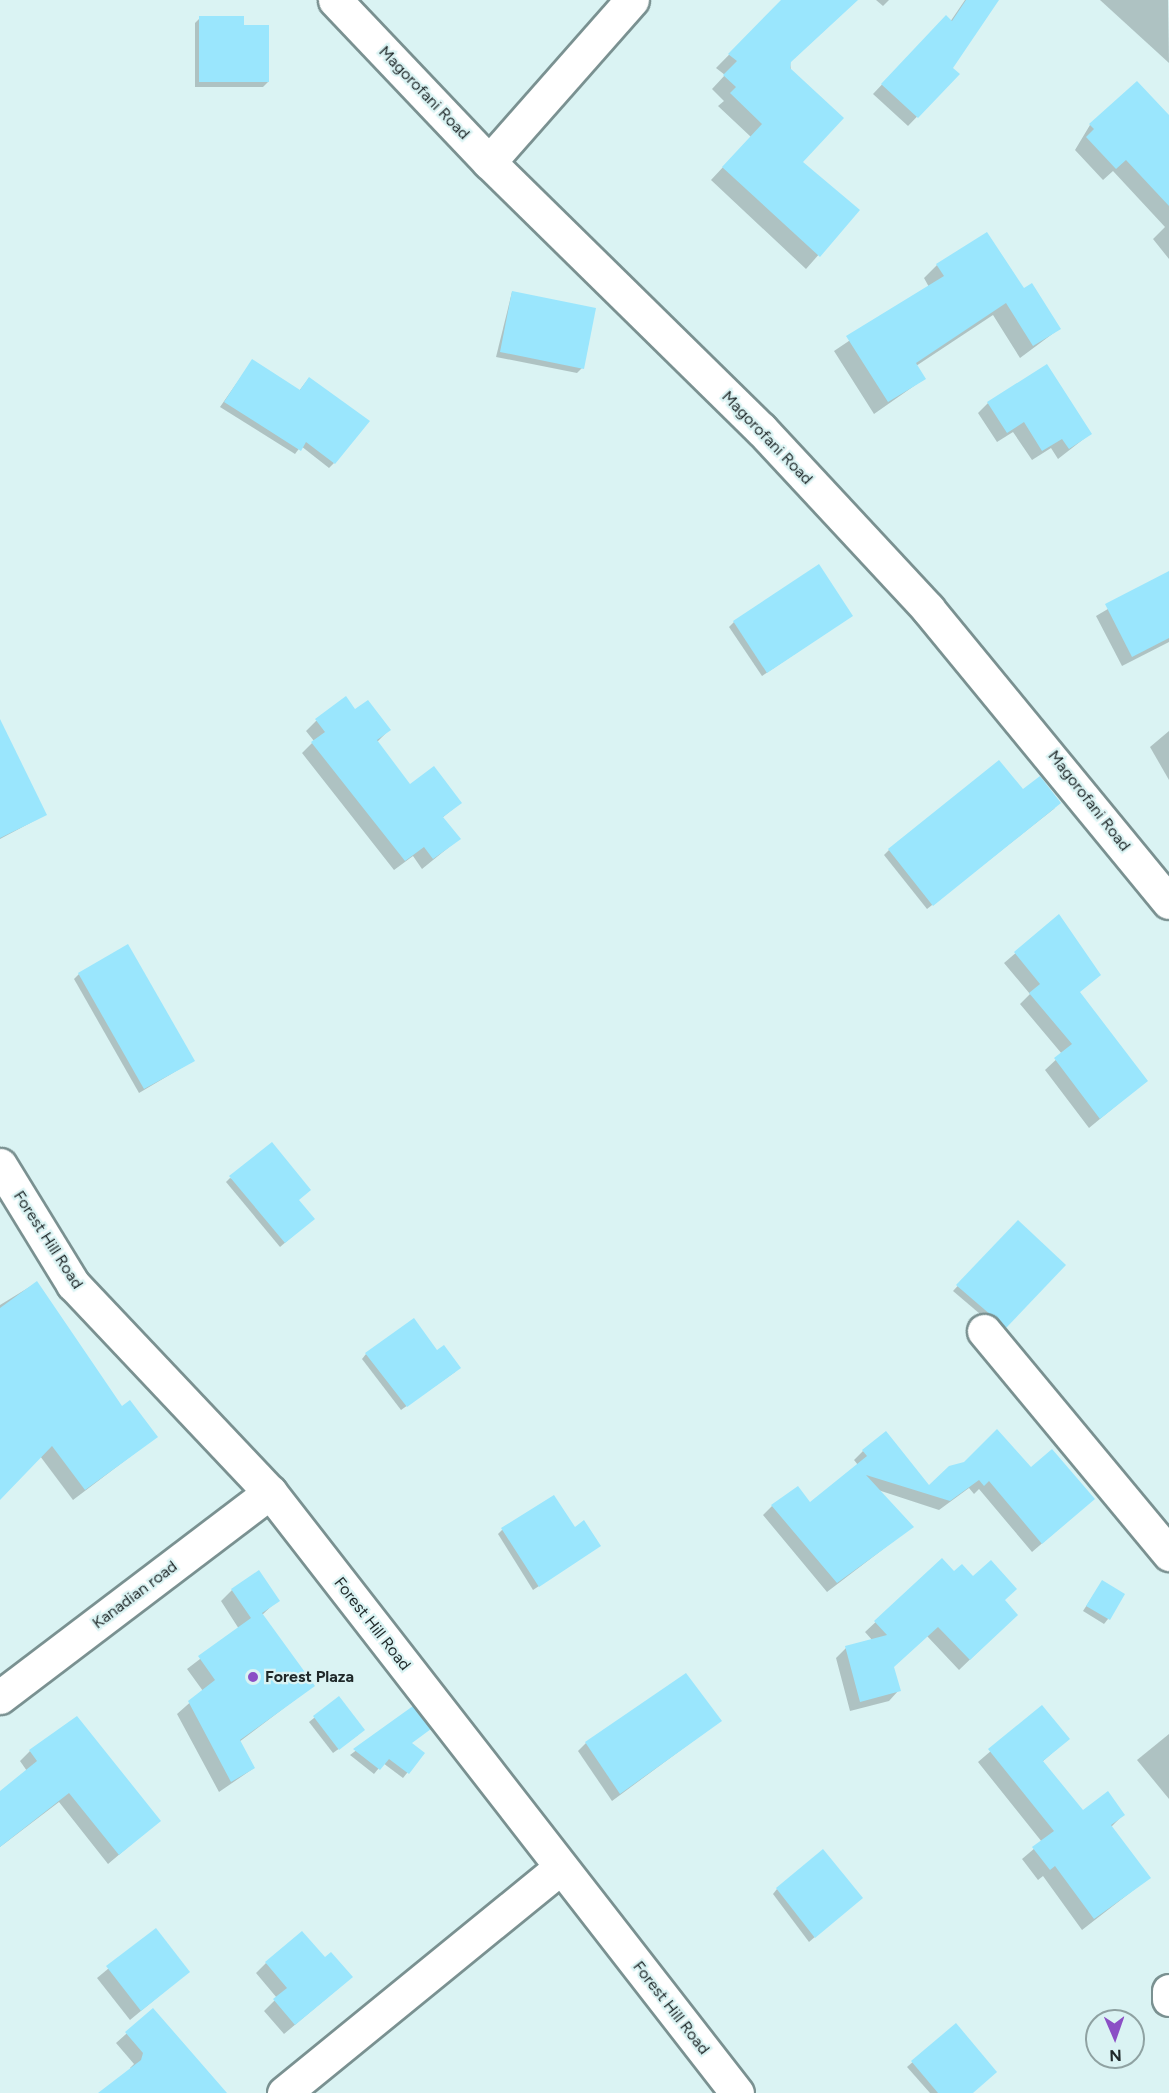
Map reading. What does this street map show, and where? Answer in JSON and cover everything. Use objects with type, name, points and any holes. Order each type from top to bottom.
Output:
[{"type":"street","name":"Magorofani Road","points":[[335,0],[489,162],[761,429],[928,609],[1169,902]]},
{"type":"street","points":[[489,162],[632,0]]},
{"type":"street","name":"Forest Hill Road","points":[[0,1164],[73,1284],[270,1492],[737,2093]]},
{"type":"street","points":[[984,1331],[1169,1554]]},
{"type":"street","name":"Kanadian road","points":[[0,1697],[270,1492]]},
{"type":"street","points":[[284,2093],[561,1867]]},
{"type":"street","points":[[1169,1991],[1169,1999]]},
{"type":"building","points":[[781,0],[858,0],[791,62],[790,68],[844,118],[803,162],[860,210],[820,257],[722,167],[762,124],[730,93],[736,87],[723,75],[737,61],[728,54]]},
{"type":"building","points":[[966,0],[999,0],[953,68],[960,74],[918,118],[881,84],[946,15],[952,21]]},
{"type":"building","points":[[199,16],[244,16],[244,25],[269,25],[269,82],[199,82]]},
{"type":"building","points":[[1137,81],[1169,115],[1169,206],[1126,160],[1116,169],[1086,137],[1094,129],[1089,124]]},
{"type":"building","points":[[987,232],[1024,288],[1032,283],[1061,329],[1033,346],[1006,303],[916,363],[926,379],[888,402],[846,336],[944,276],[936,264]]},
{"type":"building","points":[[512,291],[596,308],[584,369],[500,352]]},
{"type":"building","points":[[252,359],[300,390],[309,377],[370,421],[335,464],[306,442],[301,451],[224,402]]},
{"type":"building","points":[[1047,364],[1092,434],[1069,449],[1062,439],[1042,451],[1024,422],[1007,433],[987,402]]},
{"type":"building","points":[[819,564],[853,616],[767,673],[733,621]]},
{"type":"building","points":[[1169,571],[1169,638],[1132,657],[1105,604]]},
{"type":"building","points":[[346,696],[355,709],[368,700],[391,730],[377,740],[410,784],[434,766],[462,803],[443,817],[461,839],[433,859],[424,847],[405,861],[311,742],[325,732],[315,719]]},
{"type":"building","points":[[0,719],[47,815],[0,838]]},
{"type":"building","points":[[999,760],[1023,789],[1040,776],[1061,803],[933,906],[888,849]]},
{"type":"building","points":[[1059,914],[1101,975],[1080,992],[1148,1081],[1100,1119],[1054,1058],[1072,1044],[1029,993],[1040,984],[1014,952]]},
{"type":"building","points":[[128,944],[195,1061],[144,1089],[78,973]]},
{"type":"building","points":[[272,1142],[311,1190],[299,1200],[315,1219],[285,1243],[229,1176]]},
{"type":"building","points":[[1018,1220],[1066,1265],[1006,1328],[956,1285]]},
{"type":"building","points":[[37,1281],[122,1406],[130,1400],[158,1437],[85,1490],[52,1446],[0,1500],[0,1308]]},
{"type":"building","points":[[414,1318],[437,1350],[444,1345],[461,1368],[407,1407],[365,1353]]},
{"type":"building","points":[[997,1429],[1031,1467],[1052,1449],[1095,1499],[1042,1544],[989,1481],[984,1486],[979,1480],[950,1501],[866,1475],[914,1527],[837,1583],[771,1505],[798,1486],[810,1502],[867,1456],[862,1450],[886,1431],[929,1485],[949,1466],[964,1462]]},
{"type":"building","points":[[554,1495],[575,1527],[584,1520],[601,1546],[539,1587],[501,1528]]},
{"type":"building","points":[[942,1558],[954,1571],[962,1564],[973,1576],[991,1560],[1017,1589],[1005,1600],[1018,1615],[970,1660],[938,1627],[894,1667],[901,1691],[860,1702],[845,1646],[887,1635],[874,1621]]},
{"type":"building","points":[[259,1570],[280,1601],[262,1613],[315,1686],[240,1740],[255,1768],[231,1782],[188,1701],[215,1680],[198,1656],[251,1618],[231,1589]]},
{"type":"building","points":[[1102,1580],[1125,1594],[1110,1620],[1086,1606]]},
{"type":"building","points":[[686,1673],[722,1721],[620,1794],[585,1742]]},
{"type":"building","points":[[339,1696],[365,1730],[339,1750],[313,1716]]},
{"type":"building","points":[[1042,1705],[1070,1739],[1043,1761],[1083,1810],[1108,1791],[1125,1815],[1111,1825],[1151,1878],[1094,1919],[1055,1866],[1050,1870],[1032,1847],[1054,1831],[988,1749]]},
{"type":"building","points":[[413,1706],[431,1729],[412,1743],[425,1753],[409,1774],[389,1759],[380,1770],[353,1749]]},
{"type":"building","points":[[77,1716],[161,1821],[119,1855],[69,1793],[0,1847],[0,1791],[37,1761],[29,1750]]},
{"type":"building","points":[[823,1849],[863,1898],[815,1938],[776,1888]]},
{"type":"building","points":[[156,1928],[190,1972],[141,2011],[106,1966]]},
{"type":"building","points":[[302,1931],[325,1957],[331,1952],[353,1977],[295,2025],[273,1999],[287,1988],[265,1962]]},
{"type":"building","points":[[153,2008],[227,2093],[98,2093],[141,2060],[143,2053],[125,2032]]},
{"type":"building","points":[[956,2023],[997,2072],[973,2093],[938,2093],[911,2061]]},
{"type":"place","name":"Forest Plaza","points":[[253,1677]]}]
